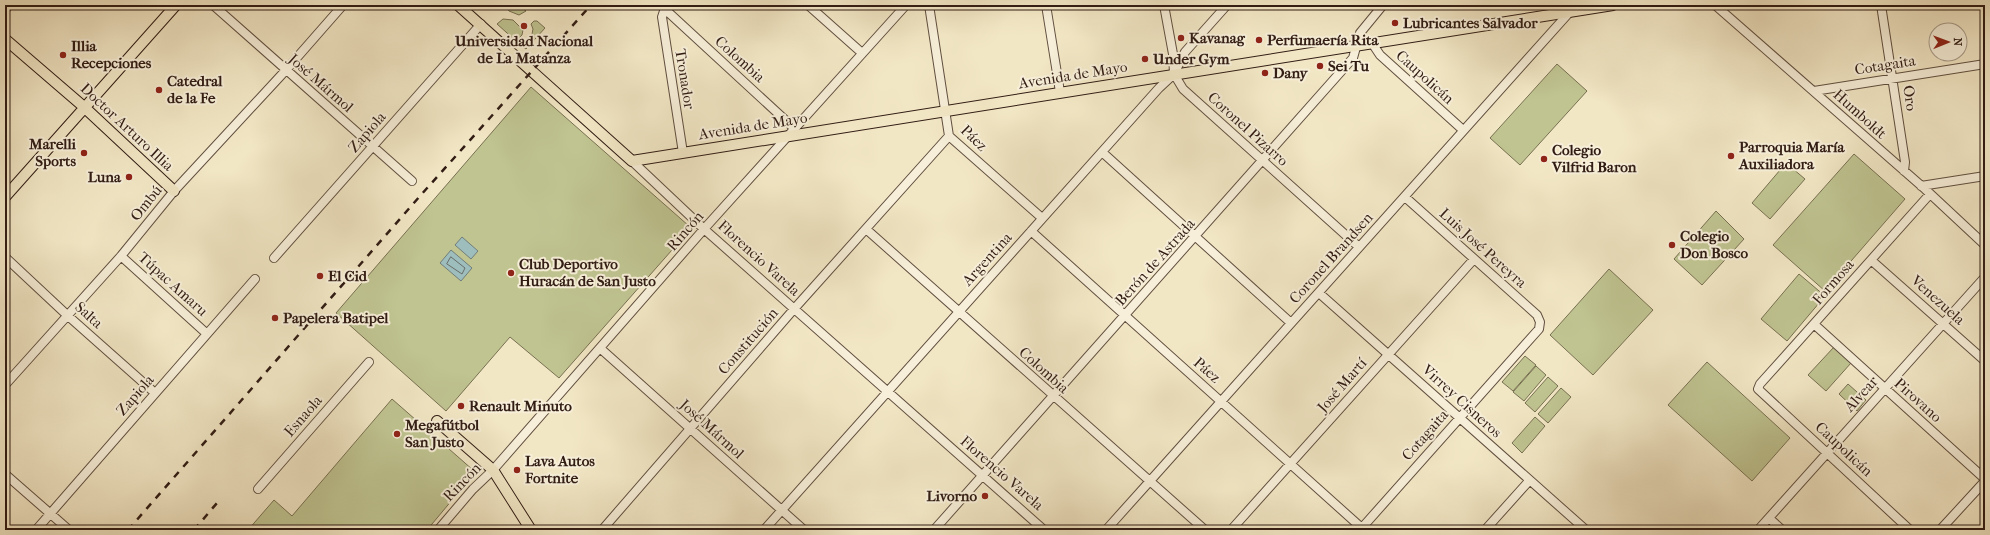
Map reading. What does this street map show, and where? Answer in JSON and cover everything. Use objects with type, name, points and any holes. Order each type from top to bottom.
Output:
[{"type":"main road","points":[[5,197],[176,5]]},
{"type":"main road","name":"Florencio Varela","points":[[458,5],[632,161]]},
{"type":"main road","name":"Avenida de Mayo","points":[[632,161],[1372,43],[1572,7],[1613,5]]},
{"type":"main road","name":"Doctor Arturo Illia","points":[[5,39],[84,107],[174,191]]},
{"type":"main road","points":[[437,421],[493,470],[531,530]]},
{"type":"street","points":[[5,10],[9,5]]},
{"type":"street","name":"José Mármol","points":[[213,5],[412,181]]},
{"type":"street","name":"Ombú","points":[[5,385],[121,256],[174,191],[286,70],[343,5]]},
{"type":"street","points":[[808,5],[862,53]]},
{"type":"street","name":"Rincón","points":[[438,530],[473,489],[493,470],[601,349],[704,229],[906,5]]},
{"type":"street","name":"Páez","points":[[929,5],[949,136],[1042,218]]},
{"type":"street","points":[[1046,5],[1060,92]]},
{"type":"street","points":[[1164,5],[1173,54],[1174,74]]},
{"type":"street","name":"Argentina","points":[[764,530],[1030,231],[1159,88],[1174,74],[1185,52],[1227,5]]},
{"type":"street","name":"Berón de Astrada","points":[[934,530],[1263,162],[1353,58],[1360,33],[1383,5]]},
{"type":"street","name":"Humboldt","points":[[1715,5],[1921,186],[1985,245]]},
{"type":"street","name":"Oro","points":[[1881,5],[1894,78],[1905,162],[1904,172]]},
{"type":"street","name":"Coronel Brandsen","points":[[1106,530],[1405,197],[1572,7]]},
{"type":"street","name":"Colombia","points":[[664,11],[668,12],[795,128]]},
{"type":"street","name":"Tronador","points":[[664,11],[662,16],[683,153]]},
{"type":"street","name":"Zapiola","points":[[274,258],[480,24]]},
{"type":"street","name":"Caupolicán","points":[[1372,43],[1380,55],[1463,130]]},
{"type":"street","name":"Cotagaita","points":[[1814,91],[1985,64]]},
{"type":"street","name":"Coronel Pizarro","points":[[1174,74],[1183,89],[1359,247]]},
{"type":"street","name":"Constitución","points":[[602,530],[794,309],[949,136]]},
{"type":"street","points":[[1102,152],[1292,323]]},
{"type":"street","name":"Florencio Varela","points":[[632,161],[704,229],[1044,530]]},
{"type":"street","points":[[1921,186],[1985,176]]},
{"type":"street","name":"Formosa","points":[[1758,389],[1760,384],[1930,194]]},
{"type":"street","name":"Luis José Pereyra","points":[[1405,197],[1537,315],[1540,322]]},
{"type":"street","name":"Colombia","points":[[866,229],[1205,530]]},
{"type":"street","name":"Páez","points":[[1030,231],[1124,317],[1291,463],[1362,529]]},
{"type":"street","name":"Túpac Amaru","points":[[121,256],[206,333]]},
{"type":"street","name":"Salta","points":[[5,257],[67,315],[155,393]]},
{"type":"street","name":"José Martí","points":[[1231,530],[1474,259]]},
{"type":"street","name":"Venezuela","points":[[1872,260],[1985,361]]},
{"type":"street","name":"Alvear","points":[[1758,530],[1826,452],[1985,277]]},
{"type":"street","name":"Zapiola","points":[[36,530],[206,333],[255,279]]},
{"type":"street","name":"Virrey Cisneros","points":[[1319,293],[1586,530]]},
{"type":"street","name":"Cotagaita","points":[[1362,529],[1538,329],[1540,322]]},
{"type":"street","name":"Pirovano","points":[[1814,325],[1985,480]]},
{"type":"street","name":"José Mármol","points":[[601,349],[804,530]]},
{"type":"street","name":"Esnaola","points":[[258,489],[369,362]]},
{"type":"street","name":"Caupolicán","points":[[1758,389],[1910,530]]},
{"type":"street","points":[[5,474],[69,530]]},
{"type":"street","points":[[1940,530],[1985,480]]},
{"type":"street","points":[[1485,530],[1529,481]]},
{"type":"street","points":[[1769,518],[1782,530]]},
{"type":"green space","points":[[505,5],[519,5],[526,11],[519,15],[509,11]]},
{"type":"green space","points":[[503,19],[513,20],[523,30],[522,35],[516,41],[497,24]]},
{"type":"green space","points":[[534,21],[537,21],[545,28],[526,49],[522,46],[532,34],[533,29],[531,24]]},
{"type":"green space","points":[[1557,64],[1587,91],[1520,165],[1490,138]]},
{"type":"green space","name":"Club Deportivo Huracán de San Justo","points":[[531,87],[689,226],[687,233],[559,378],[510,337],[446,411],[336,313]]},
{"type":"green space","points":[[1854,154],[1905,199],[1825,291],[1773,245]]},
{"type":"green space","points":[[1786,163],[1805,179],[1770,219],[1752,203]]},
{"type":"green space","points":[[1716,211],[1744,239],[1702,285],[1674,259]]},
{"type":"green space","points":[[1609,269],[1653,310],[1593,375],[1550,335]]},
{"type":"green space","points":[[1799,274],[1825,296],[1787,341],[1761,319]]},
{"type":"green space","points":[[1834,347],[1851,363],[1826,391],[1808,375]]},
{"type":"green space","points":[[1525,356],[1536,365],[1513,391],[1502,382]]},
{"type":"green space","points":[[1707,362],[1790,438],[1752,481],[1668,405]]},
{"type":"green space","points":[[1536,366],[1546,375],[1524,401],[1513,392]]},
{"type":"green space","points":[[1548,377],[1558,386],[1535,412],[1525,403]]},
{"type":"green space","points":[[1848,384],[1866,400],[1857,411],[1839,394]]},
{"type":"green space","points":[[1561,388],[1571,397],[1548,423],[1538,414]]},
{"type":"green space","name":"Megafútbol San Justo","points":[[392,399],[473,470],[473,475],[427,530],[248,530],[274,500],[292,516]]},
{"type":"green space","points":[[1535,417],[1545,426],[1522,453],[1512,443]]},
{"type":"water","points":[[462,237],[478,251],[471,259],[455,245]]},
{"type":"water","points":[[451,250],[472,268],[461,281],[440,263]]},
{"type":"railway","points":[[128,530],[420,196],[591,5]]},
{"type":"railway","points":[[194,530],[217,503]]},
{"type":"place","name":"Lubricantes Salvador","points":[[1395,23]]},
{"type":"place","name":"Universidad Nacional de La Matanza","points":[[524,26]]},
{"type":"place","name":"Kavanag","points":[[1181,38]]},
{"type":"place","name":"Perfumaería Rita","points":[[1259,40]]},
{"type":"place","name":"Illia Recepciones","points":[[63,55]]},
{"type":"place","name":"Under Gym","points":[[1145,59]]},
{"type":"place","name":"Sei Tu","points":[[1320,66]]},
{"type":"place","name":"Dany","points":[[1265,73]]},
{"type":"place","name":"Catedral de la Fe","points":[[159,90]]},
{"type":"place","name":"Marelli Sports","points":[[84,153]]},
{"type":"place","name":"Parroquia María Auxiliadora","points":[[1731,156]]},
{"type":"place","name":"Colegio Vilfrid Baron","points":[[1544,159]]},
{"type":"place","name":"Luna","points":[[129,177]]},
{"type":"place","name":"Colegio Don Bosco","points":[[1672,245]]},
{"type":"place","name":"Club Deportivo Huracán de San Justo","points":[[511,273]]},
{"type":"place","name":"El Cid","points":[[320,276]]},
{"type":"place","name":"Papelera Batipel","points":[[275,318]]},
{"type":"place","name":"Renault Minuto","points":[[461,406]]},
{"type":"place","name":"Megafútbol San Justo","points":[[397,434]]},
{"type":"place","name":"Lava Autos Fortnite","points":[[517,470]]},
{"type":"place","name":"Livorno","points":[[985,496]]}]
